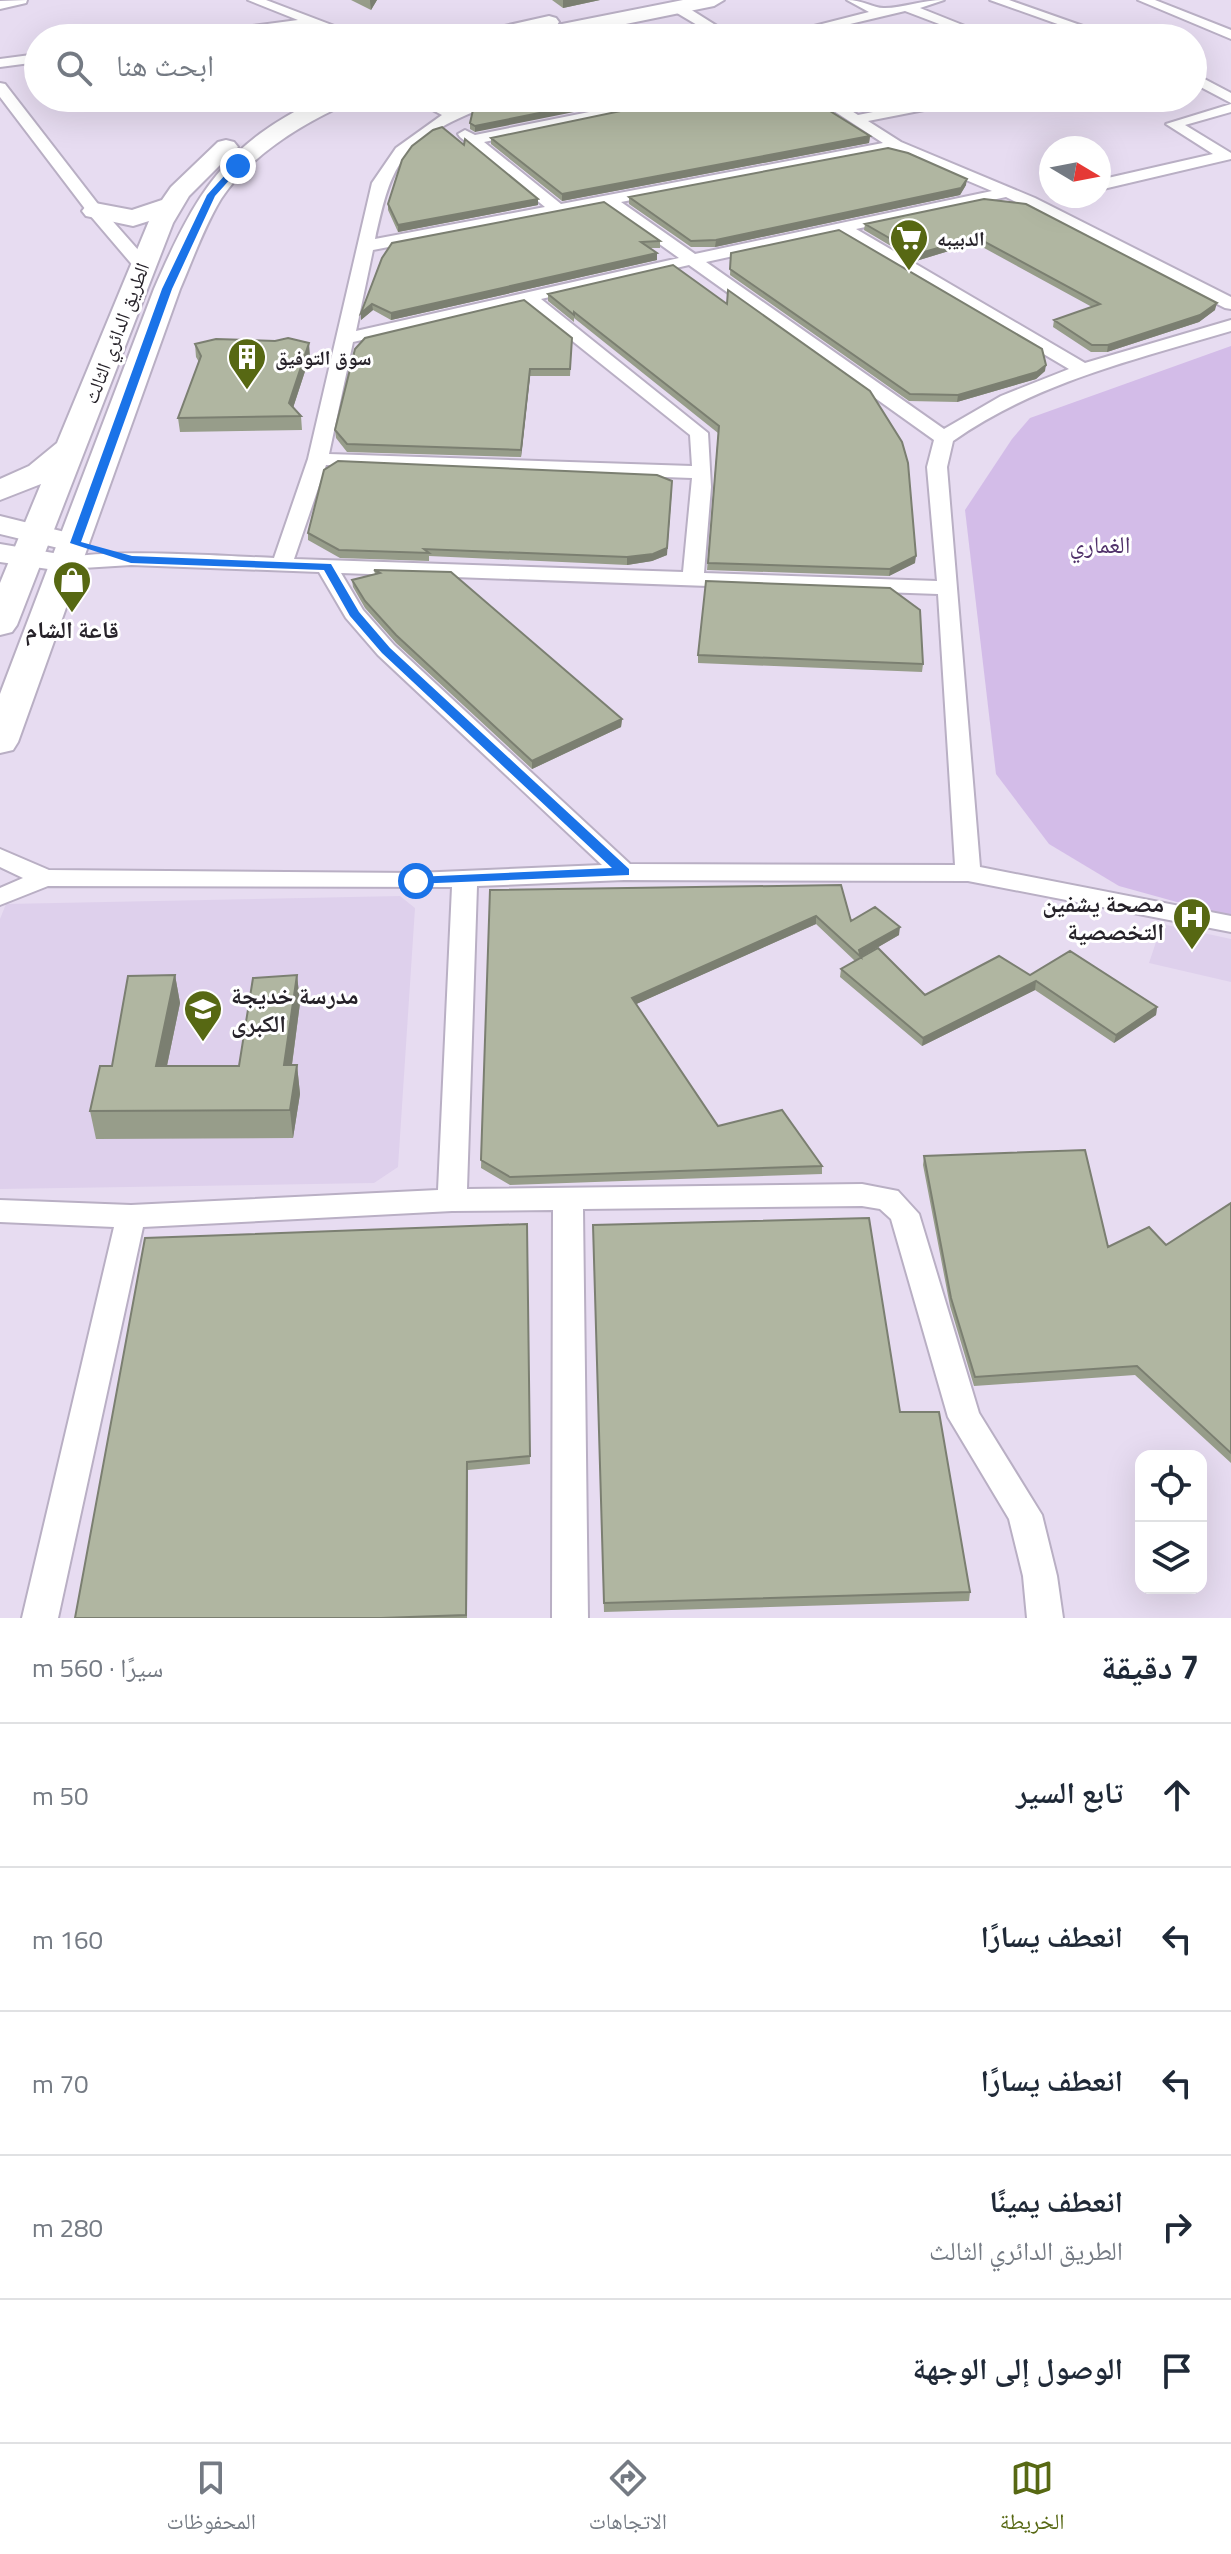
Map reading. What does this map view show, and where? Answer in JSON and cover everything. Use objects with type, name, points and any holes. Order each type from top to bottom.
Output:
[{"type":"main road","points":[[558,24],[669,4],[714,0]]},
{"type":"main road","points":[[585,24],[669,4]]},
{"type":"main road","name":"الطريق الدائري الثالث","points":[[1,612],[21,548],[73,445],[141,264],[170,206],[211,159],[241,135],[282,112]]},
{"type":"main road","name":"الطريق الدائري الثالث","points":[[0,742],[167,289],[211,195],[238,166],[273,137],[316,112]]},
{"type":"main road","points":[[95,211],[133,218],[170,206]]},
{"type":"main road","points":[[0,491],[40,473],[73,445]]},
{"type":"street","points":[[0,5],[21,0]]},
{"type":"street","points":[[254,0],[320,24]]},
{"type":"street","points":[[853,0],[883,14]]},
{"type":"street","points":[[838,24],[938,0]]},
{"type":"street","points":[[996,0],[1068,24]]},
{"type":"street","points":[[1155,1],[1206,24]]},
{"type":"street","points":[[669,4],[704,24]]},
{"type":"street","points":[[908,8],[951,24]]},
{"type":"street","points":[[300,24],[315,22]]},
{"type":"street","points":[[1207,24],[1231,35]]},
{"type":"street","points":[[0,63],[24,60]]},
{"type":"street","points":[[1207,86],[1231,99]]},
{"type":"street","points":[[0,87],[95,211],[141,264]]},
{"type":"street","points":[[1229,156],[1173,124],[1231,108]]},
{"type":"street","points":[[443,112],[472,140],[556,208]]},
{"type":"street","points":[[282,565],[318,459],[380,183],[387,167],[417,135],[462,112]]},
{"type":"street","points":[[472,140],[611,112]]},
{"type":"street","points":[[841,112],[896,145],[1029,201],[1231,304]]},
{"type":"street","points":[[853,120],[894,112]]},
{"type":"street","points":[[366,246],[896,145]]},
{"type":"street","points":[[1111,182],[1229,156]]},
{"type":"street","points":[[347,338],[1008,192]]},
{"type":"street","points":[[607,199],[944,438]]},
{"type":"street","points":[[1029,201],[1039,199]]},
{"type":"street","points":[[842,228],[1085,371]]},
{"type":"street","points":[[527,296],[699,433],[701,472],[693,579]]},
{"type":"street","points":[[968,873],[937,467],[944,438],[981,412],[1085,371],[1231,325]]},
{"type":"street","points":[[318,459],[701,472]]},
{"type":"street","points":[[0,525],[21,548],[131,559],[948,588]]},
{"type":"street","points":[[327,567],[354,613],[386,650],[624,872]]},
{"type":"street","points":[[0,857],[45,878]]},
{"type":"street","points":[[0,897],[45,878],[465,881],[624,872],[968,873],[1231,924]]},
{"type":"street","points":[[452,1200],[465,881]]},
{"type":"street","points":[[0,1211],[131,1216],[452,1200],[862,1195],[888,1199],[904,1214],[964,1417],[1025,1515],[1040,1576],[1045,1618]]},
{"type":"street","points":[[568,1198],[570,1618]]},
{"type":"street","points":[[40,1618],[131,1216]]},
{"type":"shaded area","name":"مدرسة خديجة الكبرى","points":[[400,896],[415,908],[398,1167],[374,1183],[0,1189],[0,919],[6,904]]},
{"type":"shaded area","name":"مصحة يشفين التخصصية","points":[[1162,924],[1231,939],[1231,982],[1149,963]]},
{"type":"green space","name":"الغماري","points":[[1231,346],[1231,917],[1119,886],[1049,844],[996,774],[965,510],[1012,439],[1030,418]]},
{"type":"building","points":[[473,112],[544,112],[475,126],[470,123]]},
{"type":"building","points":[[616,112],[831,112],[870,136],[562,194],[491,138]]},
{"type":"building","points":[[442,127],[464,145],[465,139],[538,199],[398,225],[388,204],[402,160],[412,146]]},
{"type":"building","points":[[888,148],[908,153],[967,179],[961,188],[716,240],[691,241],[629,197]]},
{"type":"building","points":[[984,199],[1026,204],[1217,303],[1200,315],[1108,345],[1092,345],[1054,320],[1100,304],[976,237],[917,254],[865,224]]},
{"type":"building","points":[[604,202],[660,241],[641,242],[657,253],[391,313],[372,304],[361,313],[382,258],[392,243]]},
{"type":"building","points":[[839,230],[1042,349],[1046,365],[1037,372],[958,395],[910,394],[730,269],[731,253]]},
{"type":"building","points":[[673,265],[727,304],[728,290],[870,391],[902,442],[908,463],[916,556],[890,569],[708,563],[719,426],[548,294]]},
{"type":"building","points":[[524,300],[572,338],[570,369],[530,369],[521,450],[347,444],[335,430],[355,349],[365,338]]},
{"type":"building","name":"سوق التوفيق","points":[[288,338],[309,343],[289,403],[301,416],[178,418],[201,356],[195,344],[216,339],[275,341]]},
{"type":"building","points":[[338,461],[657,475],[672,481],[667,548],[653,554],[627,557],[424,549],[429,553],[339,550],[308,533],[324,470]]},
{"type":"building","points":[[374,570],[451,572],[622,719],[532,761],[396,635],[365,601],[352,580],[380,573]]},
{"type":"building","points":[[706,581],[890,588],[920,610],[923,664],[698,655]]},
{"type":"building","points":[[841,885],[851,921],[875,907],[900,927],[859,950],[861,957],[816,916],[632,998],[718,1126],[782,1110],[822,1166],[510,1177],[481,1160],[490,890]]},
{"type":"building","points":[[878,948],[925,995],[999,956],[1030,975],[1070,951],[1157,1007],[1116,1035],[1036,981],[923,1038],[841,969]]},
{"type":"building","points":[[175,975],[156,1066],[239,1066],[253,978],[297,975],[284,1065],[297,1065],[290,1110],[90,1111],[100,1066],[112,1066],[128,976]]},
{"type":"building","points":[[1085,1150],[1108,1247],[1149,1227],[1166,1245],[1231,1203],[1231,1453],[1137,1366],[975,1377],[951,1298],[924,1156]]},
{"type":"building","points":[[869,1218],[900,1412],[939,1412],[970,1592],[604,1603],[593,1225]]},
{"type":"building","points":[[527,1224],[530,1456],[467,1462],[466,1615],[75,1618],[145,1238]]},
{"type":"place","name":"الدبيبه","points":[[909,272]]},
{"type":"place","name":"سوق التوفيق","points":[[247,391]]},
{"type":"place","name":"قاعة الشام","points":[[72,614]]},
{"type":"place","name":"مصحة يشفين التخصصية","points":[[1192,951]]},
{"type":"place","name":"مدرسة خديجة الكبرى","points":[[203,1043]]},
{"type":"route","points":[[238,166],[211,195],[167,289],[75,543],[131,559],[327,567],[354,613],[423,688],[624,872],[416,881]]}]
